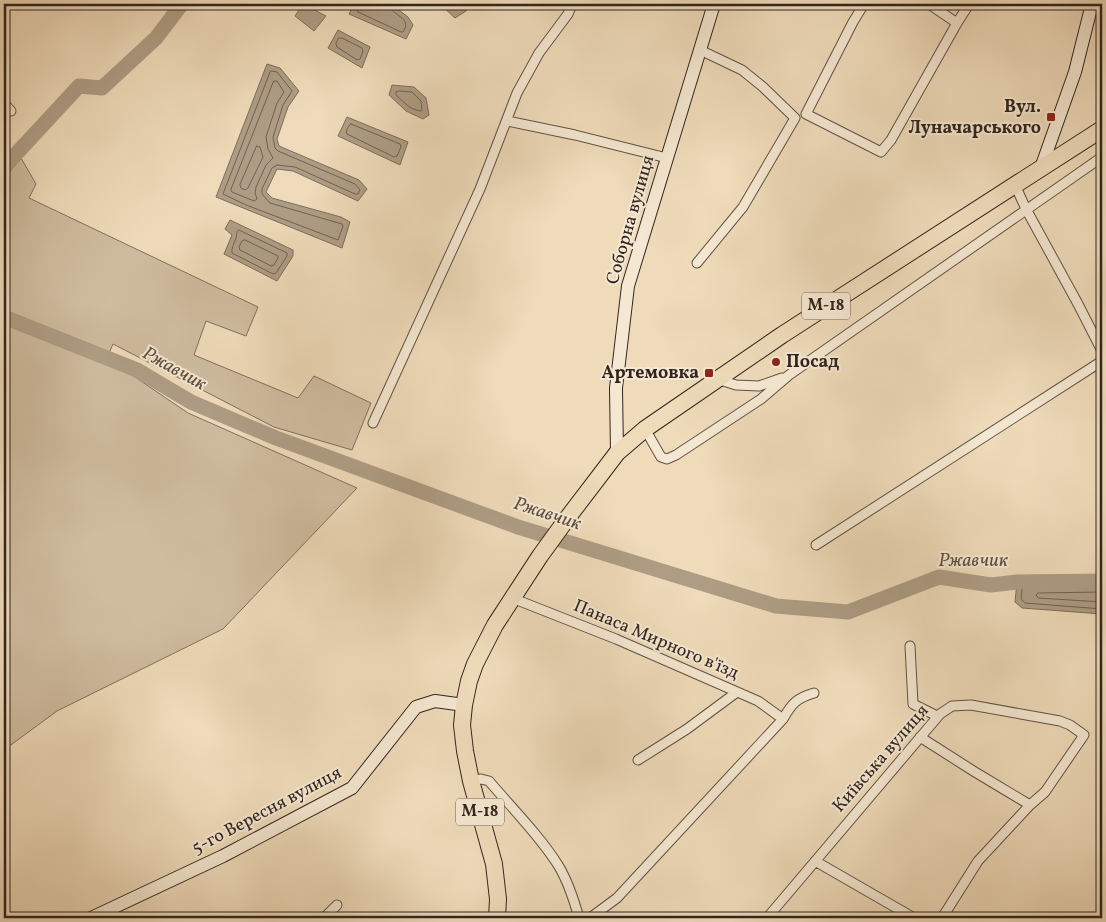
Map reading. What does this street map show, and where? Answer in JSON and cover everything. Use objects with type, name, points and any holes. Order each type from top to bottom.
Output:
[{"type":"highway","name":"М-18","points":[[497,918],[498,898],[494,864],[471,780],[462,725],[469,681],[475,664],[495,625],[512,598],[540,556],[617,453],[645,430],[782,335],[1102,129]]},
{"type":"street","points":[[373,423],[480,189],[517,93],[539,53],[568,14],[572,4]]},
{"type":"street","name":"Соборна вулиця","points":[[617,453],[616,388],[628,286],[714,4]]},
{"type":"street","points":[[696,263],[743,207],[795,118],[806,114],[864,4]]},
{"type":"street","points":[[929,4],[957,23]]},
{"type":"street","points":[[806,114],[881,152],[892,140],[969,4]]},
{"type":"street","points":[[1041,168],[1075,72],[1092,4]]},
{"type":"street","points":[[700,50],[742,70],[795,118]]},
{"type":"street","points":[[4,103],[12,111]]},
{"type":"street","points":[[506,121],[576,135],[667,158]]},
{"type":"street","points":[[645,430],[661,457],[667,459],[676,455],[761,398],[789,375],[1102,157]]},
{"type":"street","points":[[1015,185],[1102,351]]},
{"type":"street","points":[[816,545],[1102,361]]},
{"type":"street","points":[[717,379],[736,385],[759,386],[789,375]]},
{"type":"street","name":"Панаса Мирного в'їзд","points":[[512,598],[616,639],[758,701],[783,719]]},
{"type":"street","points":[[910,646],[913,704],[938,716]]},
{"type":"street","points":[[638,760],[687,729],[737,692]]},
{"type":"street","points":[[590,918],[617,898],[783,719],[790,707],[802,697],[814,693]]},
{"type":"street","name":"5-го Вересня вулиця","points":[[91,918],[223,856],[352,788],[416,707],[435,701],[464,705]]},
{"type":"street","name":"Київська вулиця","points":[[767,918],[920,736],[940,714],[952,706],[971,705],[1060,721],[1070,725],[1084,735],[1045,792],[1030,805]]},
{"type":"street","points":[[920,736],[1030,805],[978,862],[942,918]]},
{"type":"street","points":[[471,780],[481,779],[489,781],[542,842],[558,865],[572,895],[579,918]]},
{"type":"street","points":[[815,861],[914,918]]},
{"type":"street","points":[[324,918],[337,906]]},
{"type":"shaded area","points":[[21,158],[36,184],[29,198],[258,307],[246,336],[206,321],[194,355],[298,398],[314,376],[371,403],[352,450],[274,427],[113,344],[107,358],[188,413],[357,488],[223,629],[57,711],[4,750],[4,179]]},
{"type":"water","points":[[303,4],[326,16],[314,31],[295,16]]},
{"type":"water","points":[[354,4],[391,4],[408,17],[413,25],[406,39],[349,14]]},
{"type":"water","points":[[442,4],[470,4],[466,11],[455,18]]},
{"type":"water","points":[[338,30],[370,47],[362,68],[328,48]]},
{"type":"water","points":[[267,64],[280,68],[299,91],[288,107],[277,139],[279,146],[359,180],[367,189],[358,201],[293,171],[277,169],[266,192],[272,198],[341,217],[350,222],[342,248],[216,197]]},
{"type":"water","points":[[392,85],[414,87],[426,98],[429,115],[423,119],[406,111],[389,95]]},
{"type":"water","points":[[347,117],[408,142],[400,165],[338,136]]},
{"type":"water","points":[[230,220],[293,250],[293,256],[277,281],[224,254],[232,235],[225,229]]},
{"type":"water","points":[[1102,581],[1102,614],[1022,608],[1015,602],[1017,582]]},
{"type":"waterway","points":[[4,167],[79,86],[102,88],[156,38],[182,4]]},
{"type":"waterway","name":"Ржавчик","points":[[4,317],[137,370],[191,402],[276,438],[518,527],[776,606],[848,612],[939,577],[991,585],[1017,582],[1102,581]]},
{"type":"place","name":"Вул. Луначарського","points":[[1051,117]]},
{"type":"place","name":"Посад","points":[[776,362]]},
{"type":"place","name":"Артемовка","points":[[709,373]]}]
